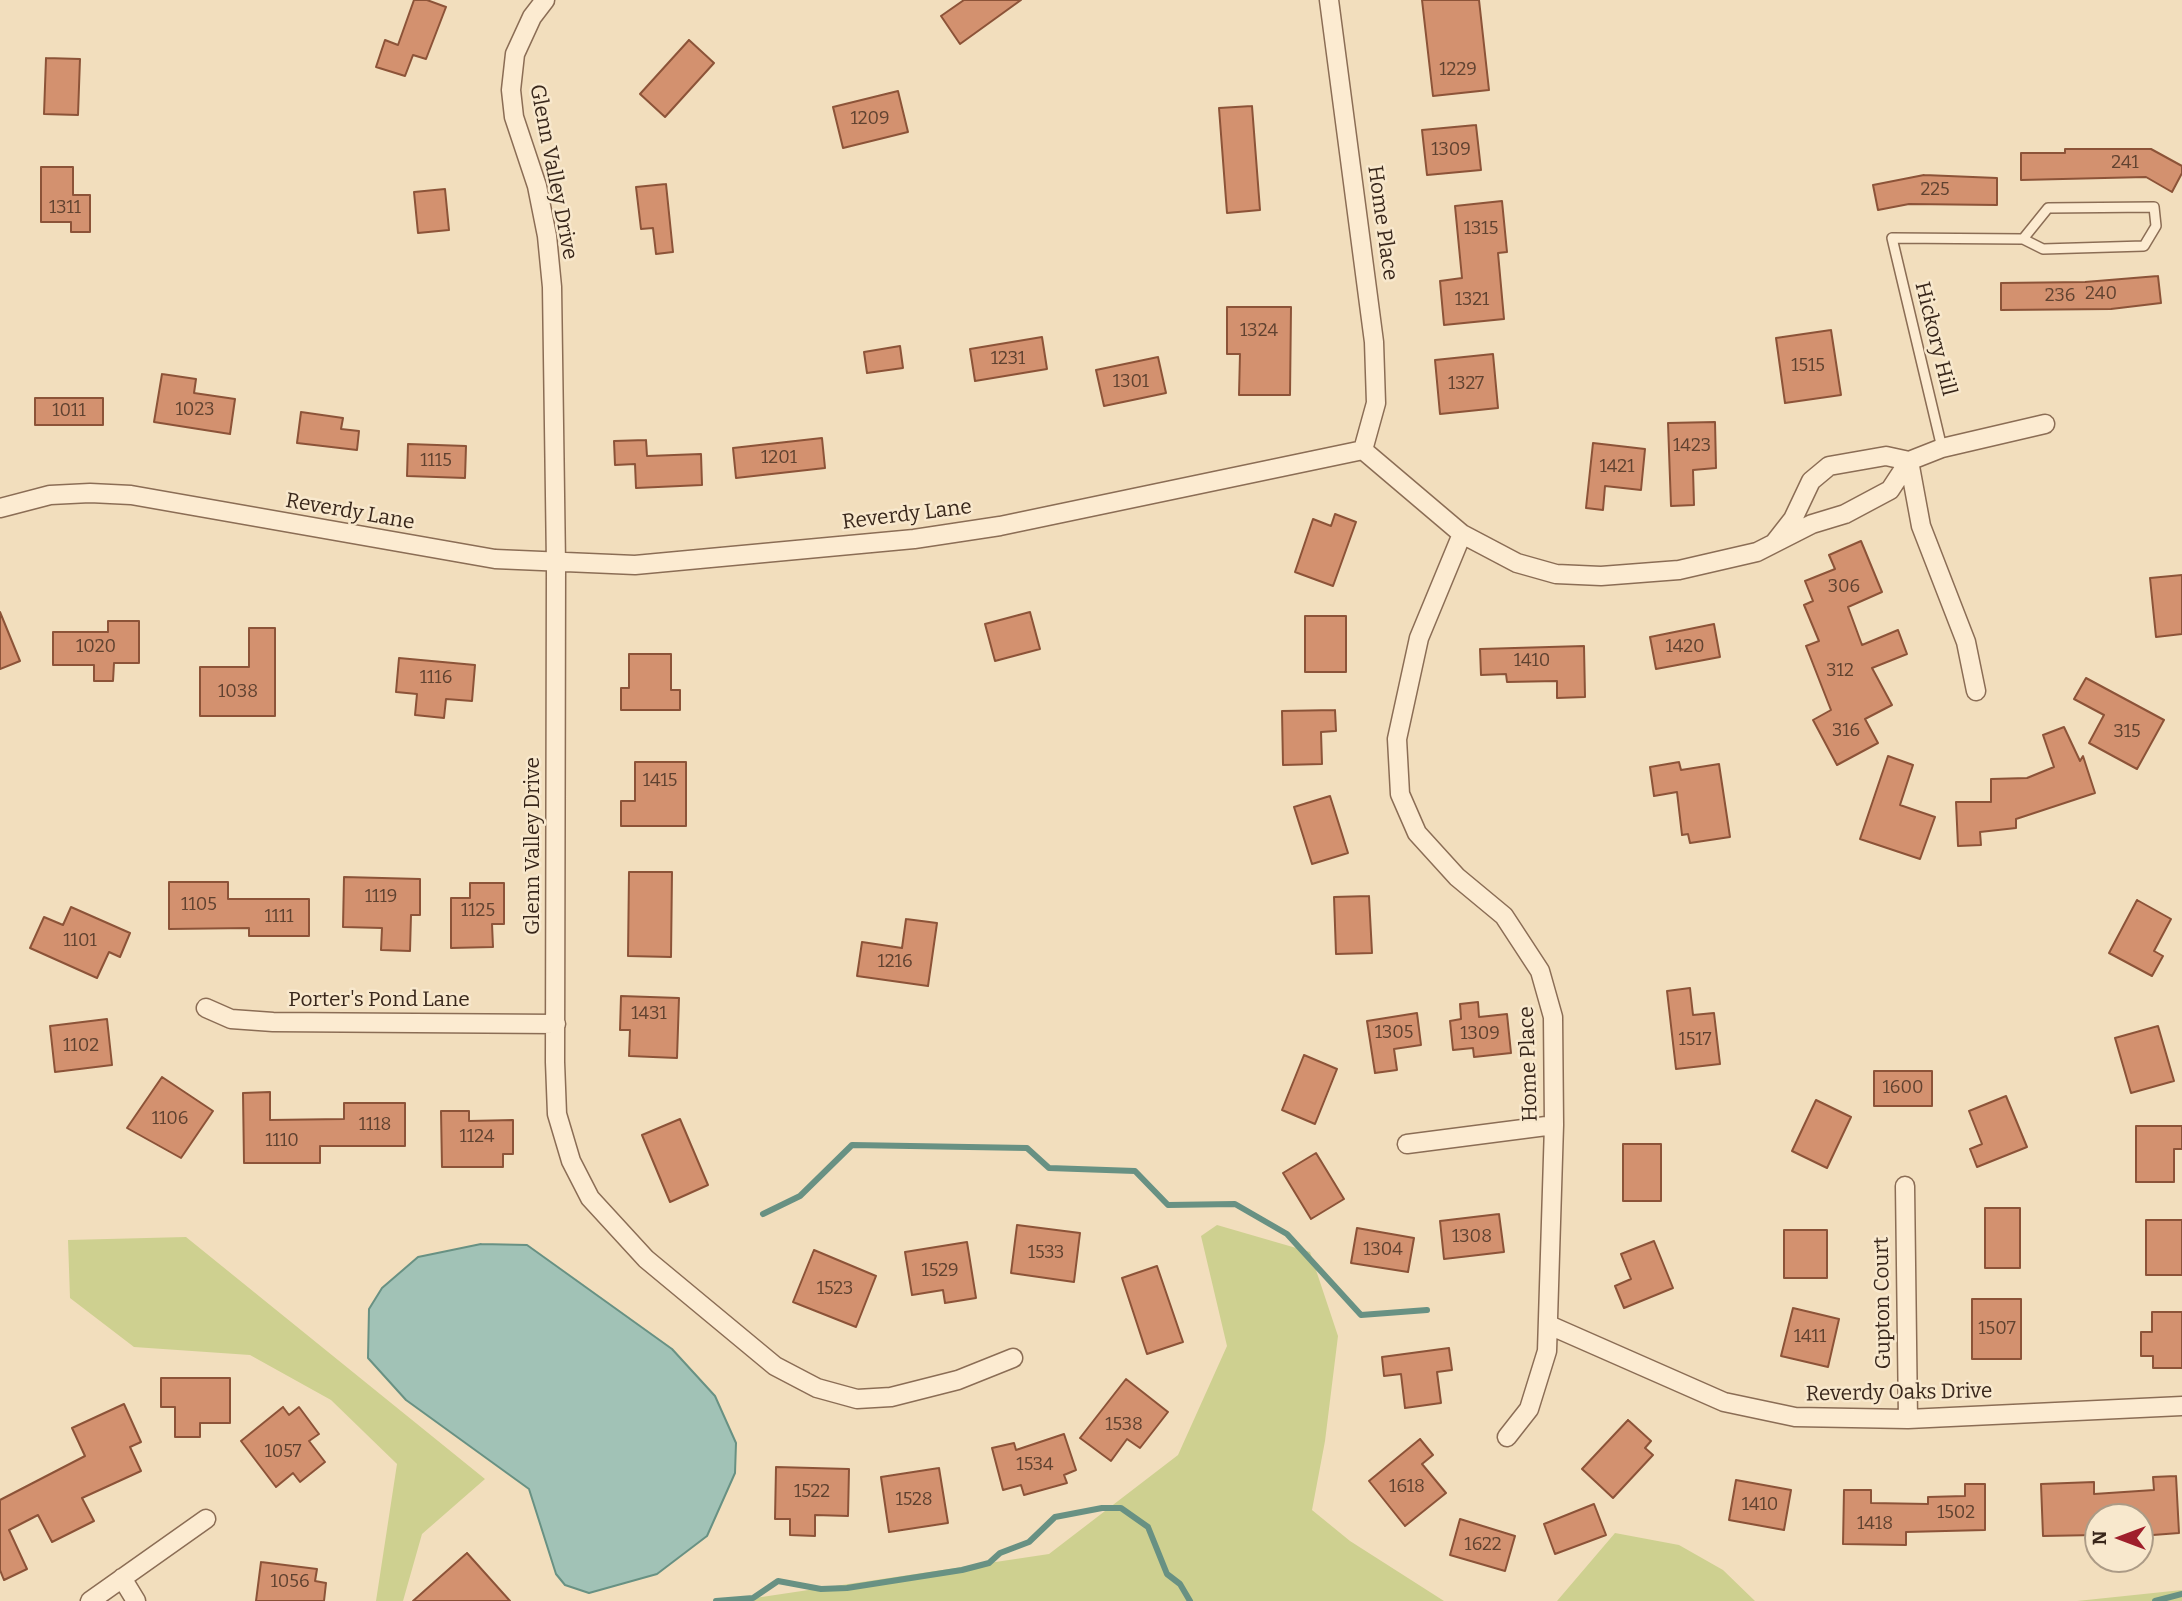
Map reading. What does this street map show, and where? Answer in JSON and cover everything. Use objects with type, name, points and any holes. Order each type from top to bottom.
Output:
[{"type":"street","name":"Glenn Valley Drive","points":[[545,0],[533,17],[515,54],[511,90],[514,117],[537,186],[552,287],[556,564],[557,1114],[571,1161],[590,1198],[646,1259],[775,1366],[817,1388],[857,1399],[891,1397],[958,1380],[1013,1358]]},
{"type":"street","name":"Home Place","points":[[1329,0],[1374,342],[1377,403],[1363,450]]},
{"type":"street","points":[[1775,542],[1793,519],[1811,481],[1829,466],[1886,456],[1909,461],[1942,448],[2045,424]]},
{"type":"street","name":"Reverdy Lane","points":[[0,508],[50,495],[131,495],[495,559],[556,564],[635,565],[914,539],[1000,526],[1363,450]]},
{"type":"street","points":[[1363,450],[1462,534],[1517,563],[1556,574],[1601,576],[1688,568],[1757,552],[1812,524],[1845,514],[1889,490],[1909,461]]},
{"type":"street","points":[[1909,461],[1921,526],[1966,642],[1976,691]]},
{"type":"street","name":"Home Place","points":[[1462,534],[1419,638],[1397,738],[1400,794],[1417,833],[1457,877],[1504,916],[1540,971],[1553,1017],[1554,1125],[1549,1325],[1542,1370],[1529,1409],[1507,1437]]},
{"type":"street","name":"Porter's Pond Lane","points":[[206,1008],[231,1019],[273,1022],[556,1024]]},
{"type":"street","points":[[1407,1144],[1554,1125]]},
{"type":"street","name":"Gupton Court","points":[[1905,1186],[1908,1419]]},
{"type":"street","name":"Reverdy Oaks Drive","points":[[1549,1325],[1724,1402],[1795,1417],[1908,1419],[2182,1406]]},
{"type":"street","points":[[90,1601],[206,1519]]},
{"type":"street","points":[[122,1578],[136,1601]]},
{"type":"lane","points":[[2154,207],[2157,226],[2144,246],[2043,249],[2023,239],[2048,208],[2154,207]]},
{"type":"lane","name":"Hickory Hill","points":[[1942,448],[1892,238],[2023,239]]},
{"type":"green space","points":[[1217,1225],[1310,1252],[1338,1336],[1325,1441],[1312,1510],[1350,1541],[1444,1601],[735,1601],[1049,1554],[1178,1455],[1227,1346],[1201,1236]]},
{"type":"green space","points":[[186,1237],[485,1479],[422,1534],[403,1601],[376,1601],[397,1464],[331,1400],[250,1355],[134,1347],[70,1298],[68,1240]]},
{"type":"green space","points":[[1615,1533],[1679,1545],[1723,1570],[1755,1601],[1557,1601]]},
{"type":"green space","points":[[2182,1590],[2182,1601],[2077,1601]]},
{"type":"water","points":[[481,1244],[527,1245],[672,1349],[715,1396],[736,1443],[735,1473],[707,1536],[657,1574],[589,1593],[565,1585],[556,1574],[529,1489],[406,1400],[368,1358],[369,1309],[382,1288],[418,1257]]},
{"type":"building","points":[[414,0],[427,0],[446,7],[426,59],[413,55],[405,76],[376,67],[385,40],[398,45]]},
{"type":"building","points":[[964,0],[1021,0],[960,44],[941,16]]},
{"type":"building","points":[[1422,0],[1479,0],[1489,90],[1433,96]]},
{"type":"building","points":[[689,40],[714,63],[665,117],[640,94]]},
{"type":"building","points":[[46,58],[80,59],[78,115],[44,114]]},
{"type":"building","points":[[898,91],[908,132],[843,148],[833,107]]},
{"type":"building","points":[[1252,106],[1260,210],[1227,213],[1219,108]]},
{"type":"building","points":[[1476,125],[1481,170],[1427,175],[1422,130]]},
{"type":"building","points":[[2065,149],[2151,149],[2182,166],[2182,173],[2172,192],[2146,177],[2021,180],[2021,153],[2065,153]]},
{"type":"building","points":[[41,167],[73,167],[73,195],[90,195],[90,232],[71,232],[71,222],[41,222]]},
{"type":"building","points":[[1924,175],[1997,178],[1997,205],[1909,204],[1878,210],[1873,185]]},
{"type":"building","points":[[666,184],[673,252],[656,254],[653,228],[641,229],[636,187]]},
{"type":"building","points":[[445,189],[449,230],[418,233],[414,192]]},
{"type":"building","points":[[1502,201],[1507,252],[1498,253],[1504,319],[1444,325],[1440,281],[1462,278],[1455,206]]},
{"type":"building","points":[[2158,276],[2161,303],[2111,309],[2001,310],[2001,283],[2085,282]]},
{"type":"building","points":[[1227,307],[1291,307],[1290,395],[1239,395],[1240,354],[1227,354]]},
{"type":"building","points":[[1831,330],[1841,395],[1785,403],[1776,338]]},
{"type":"building","points":[[1042,337],[1047,369],[975,381],[970,349]]},
{"type":"building","points":[[900,346],[903,368],[867,373],[864,352]]},
{"type":"building","points":[[1493,354],[1498,408],[1440,414],[1435,360]]},
{"type":"building","points":[[1158,357],[1166,393],[1104,406],[1096,370]]},
{"type":"building","points":[[162,374],[196,379],[194,393],[235,399],[230,434],[154,422]]},
{"type":"building","points":[[35,398],[103,398],[103,425],[35,425]]},
{"type":"building","points":[[301,412],[343,418],[341,429],[359,431],[357,450],[297,443]]},
{"type":"building","points":[[1715,422],[1716,468],[1693,470],[1694,505],[1671,506],[1668,423]]},
{"type":"building","points":[[822,438],[825,468],[736,478],[733,448]]},
{"type":"building","points":[[646,440],[647,456],[701,454],[702,485],[636,488],[635,464],[615,465],[614,441]]},
{"type":"building","points":[[1593,443],[1645,449],[1641,490],[1605,486],[1603,510],[1586,508]]},
{"type":"building","points":[[408,444],[466,446],[465,478],[407,476]]},
{"type":"building","points":[[1335,514],[1356,522],[1333,586],[1295,572],[1313,519],[1331,526]]},
{"type":"building","points":[[1861,541],[1882,592],[1848,607],[1862,645],[1898,630],[1907,654],[1872,668],[1892,705],[1865,719],[1878,743],[1837,765],[1813,720],[1831,710],[1806,646],[1819,641],[1804,605],[1813,601],[1805,581],[1835,569],[1829,555]]},
{"type":"building","points":[[2182,575],[2182,634],[2156,637],[2150,578]]},
{"type":"building","points":[[0,612],[20,661],[0,669]]},
{"type":"building","points":[[1030,612],[1040,649],[995,661],[985,624]]},
{"type":"building","points":[[1305,616],[1346,616],[1346,672],[1305,672]]},
{"type":"building","points":[[108,621],[139,621],[139,663],[114,663],[113,681],[94,681],[94,665],[53,665],[53,632],[108,632]]},
{"type":"building","points":[[1714,624],[1720,657],[1656,669],[1650,637]]},
{"type":"building","points":[[249,628],[275,628],[275,716],[200,716],[200,667],[249,667]]},
{"type":"building","points":[[1584,646],[1585,697],[1557,698],[1557,681],[1507,682],[1506,674],[1481,675],[1480,649]]},
{"type":"building","points":[[629,654],[671,654],[671,690],[680,690],[680,710],[621,710],[621,688],[629,688]]},
{"type":"building","points":[[399,658],[475,665],[472,701],[446,699],[444,718],[415,715],[417,694],[396,692]]},
{"type":"building","points":[[2086,678],[2164,720],[2137,769],[2089,743],[2104,715],[2074,699]]},
{"type":"building","points":[[1335,710],[1336,731],[1321,732],[1322,764],[1283,765],[1282,711]]},
{"type":"building","points":[[2064,727],[2080,761],[2083,756],[2095,793],[2016,819],[2016,828],[1980,832],[1981,845],[1958,846],[1956,802],[1991,802],[1991,779],[2027,778],[2054,767],[2043,735]]},
{"type":"building","points":[[1888,756],[1913,765],[1900,805],[1935,817],[1920,859],[1860,839]]},
{"type":"building","points":[[635,762],[686,762],[686,826],[621,826],[621,801],[635,801]]},
{"type":"building","points":[[1679,762],[1681,770],[1719,764],[1730,837],[1690,843],[1688,834],[1682,835],[1677,792],[1654,796],[1650,767]]},
{"type":"building","points":[[1330,796],[1348,853],[1312,864],[1294,807]]},
{"type":"building","points":[[629,872],[672,872],[671,957],[628,956]]},
{"type":"building","points":[[344,877],[420,879],[420,915],[411,915],[410,951],[381,950],[382,928],[343,927]]},
{"type":"building","points":[[169,882],[228,882],[228,899],[309,899],[309,936],[249,936],[249,928],[169,929]]},
{"type":"building","points":[[470,883],[504,883],[504,924],[492,924],[493,947],[451,948],[451,898],[470,898]]},
{"type":"building","points":[[1369,896],[1372,953],[1336,954],[1334,897]]},
{"type":"building","points":[[2137,900],[2171,919],[2154,951],[2163,956],[2152,976],[2109,953]]},
{"type":"building","points":[[71,907],[130,933],[120,957],[109,952],[97,978],[30,948],[44,917],[63,925]]},
{"type":"building","points":[[906,919],[937,923],[928,986],[857,976],[862,942],[902,948]]},
{"type":"building","points":[[1690,988],[1693,1015],[1714,1013],[1720,1064],[1676,1069],[1667,991]]},
{"type":"building","points":[[621,996],[679,998],[677,1058],[629,1056],[630,1030],[620,1030]]},
{"type":"building","points":[[1478,1002],[1479,1017],[1507,1014],[1511,1053],[1474,1057],[1473,1048],[1453,1050],[1450,1021],[1461,1019],[1460,1004]]},
{"type":"building","points":[[1417,1013],[1421,1045],[1394,1049],[1397,1070],[1375,1073],[1367,1021]]},
{"type":"building","points":[[107,1019],[112,1065],[55,1072],[50,1026]]},
{"type":"building","points":[[2158,1026],[2174,1081],[2131,1093],[2115,1038]]},
{"type":"building","points":[[1304,1055],[1337,1069],[1315,1124],[1282,1110]]},
{"type":"building","points":[[1874,1071],[1932,1071],[1932,1106],[1874,1106]]},
{"type":"building","points":[[162,1077],[213,1111],[181,1158],[127,1128]]},
{"type":"building","points":[[270,1092],[270,1120],[344,1119],[344,1103],[405,1103],[405,1146],[320,1146],[320,1163],[244,1163],[243,1093]]},
{"type":"building","points":[[2006,1096],[2027,1147],[1977,1167],[1970,1149],[1982,1144],[1969,1111]]},
{"type":"building","points":[[1816,1100],[1851,1117],[1827,1168],[1792,1151]]},
{"type":"building","points":[[441,1111],[469,1111],[469,1121],[513,1120],[513,1154],[503,1154],[503,1167],[442,1167]]},
{"type":"building","points":[[680,1119],[708,1185],[670,1202],[642,1135]]},
{"type":"building","points":[[2136,1126],[2182,1126],[2182,1149],[2174,1149],[2174,1182],[2136,1182]]},
{"type":"building","points":[[1623,1144],[1661,1144],[1661,1201],[1623,1201]]},
{"type":"building","points":[[1316,1153],[1344,1199],[1311,1219],[1283,1173]]},
{"type":"building","points":[[1985,1208],[2020,1208],[2020,1268],[1985,1268]]},
{"type":"building","points":[[1499,1214],[1504,1252],[1444,1259],[1440,1221]]},
{"type":"building","points":[[2146,1220],[2182,1220],[2182,1275],[2146,1275]]},
{"type":"building","points":[[1017,1225],[1080,1233],[1074,1282],[1011,1273]]},
{"type":"building","points":[[1357,1228],[1414,1238],[1408,1272],[1351,1263]]},
{"type":"building","points":[[1784,1230],[1827,1230],[1827,1278],[1784,1278]]},
{"type":"building","points":[[1654,1241],[1673,1288],[1624,1308],[1615,1286],[1631,1279],[1621,1254]]},
{"type":"building","points":[[967,1242],[976,1298],[945,1303],[943,1290],[912,1295],[905,1252]]},
{"type":"building","points":[[814,1250],[876,1276],[856,1327],[793,1302]]},
{"type":"building","points":[[1157,1266],[1183,1342],[1147,1354],[1122,1278]]},
{"type":"building","points":[[1972,1299],[2021,1299],[2021,1359],[1972,1359]]},
{"type":"building","points":[[1793,1308],[1839,1319],[1828,1367],[1781,1356]]},
{"type":"building","points":[[2152,1312],[2182,1312],[2182,1368],[2153,1368],[2153,1356],[2141,1356],[2141,1332],[2152,1332]]},
{"type":"building","points":[[1449,1348],[1452,1370],[1437,1372],[1441,1403],[1405,1408],[1401,1374],[1384,1376],[1382,1357]]},
{"type":"building","points":[[161,1378],[230,1378],[230,1423],[200,1423],[200,1437],[175,1437],[175,1407],[161,1407]]},
{"type":"building","points":[[1126,1379],[1168,1412],[1140,1448],[1127,1439],[1111,1461],[1080,1438]]},
{"type":"building","points":[[124,1404],[141,1442],[130,1447],[141,1471],[82,1498],[94,1521],[52,1542],[38,1515],[9,1530],[27,1569],[4,1580],[0,1570],[0,1500],[85,1456],[72,1428]]},
{"type":"building","points":[[283,1407],[289,1415],[299,1407],[319,1434],[309,1441],[325,1462],[300,1482],[293,1473],[276,1487],[241,1441]]},
{"type":"building","points":[[1628,1420],[1651,1441],[1645,1448],[1653,1455],[1613,1498],[1582,1469]]},
{"type":"building","points":[[1064,1434],[1076,1470],[1064,1475],[1067,1483],[1024,1495],[1021,1485],[1003,1490],[992,1448],[1014,1443],[1016,1450]]},
{"type":"building","points":[[1420,1439],[1433,1455],[1422,1464],[1446,1493],[1405,1526],[1369,1481]]},
{"type":"building","points":[[776,1467],[849,1469],[848,1516],[815,1515],[815,1536],[790,1535],[790,1519],[775,1519]]},
{"type":"building","points":[[939,1468],[948,1523],[889,1532],[881,1477]]},
{"type":"building","points":[[2176,1476],[2179,1533],[2154,1535],[2154,1503],[2084,1503],[2084,1535],[2043,1536],[2041,1484],[2094,1482],[2094,1494],[2154,1490],[2153,1477]]},
{"type":"building","points":[[1736,1480],[1791,1490],[1784,1530],[1729,1520]]},
{"type":"building","points":[[1965,1484],[1985,1484],[1985,1530],[1906,1532],[1906,1545],[1843,1544],[1844,1490],[1871,1490],[1871,1503],[1928,1504],[1928,1497],[1965,1496]]},
{"type":"building","points":[[1594,1504],[1606,1535],[1555,1554],[1544,1524]]},
{"type":"building","points":[[1460,1519],[1515,1536],[1505,1571],[1450,1555]]},
{"type":"building","points":[[467,1553],[510,1601],[413,1601]]},
{"type":"building","points":[[261,1562],[317,1569],[315,1581],[326,1583],[324,1601],[256,1601]]},
{"type":"waterway","points":[[763,1214],[800,1196],[852,1145],[1027,1148],[1049,1168],[1135,1171],[1168,1205],[1235,1204],[1287,1234],[1361,1315],[1427,1310]]},
{"type":"waterway","points":[[716,1601],[753,1598],[778,1581],[821,1589],[847,1588],[962,1570],[989,1563],[1000,1553],[1029,1542],[1055,1517],[1102,1508],[1121,1508],[1148,1527],[1167,1574],[1180,1584],[1190,1601]]},
{"type":"waterway","points":[[2155,1601],[2182,1594]]}]
